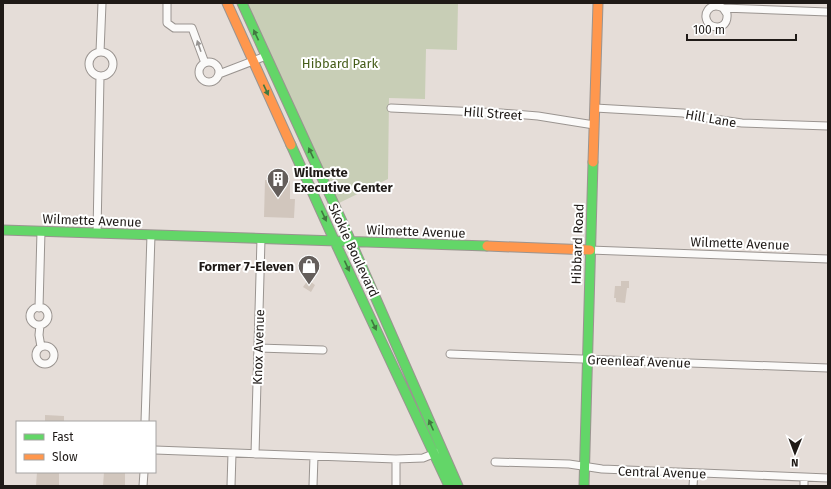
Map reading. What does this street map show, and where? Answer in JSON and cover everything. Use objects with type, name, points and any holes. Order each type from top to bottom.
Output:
[{"type":"street","points":[[100,52],[102,3]]},
{"type":"street","points":[[167,3],[167,23],[174,28],[192,28],[205,63]]},
{"type":"street","name":"Skokie Boulevard","points":[[227,3],[335,242],[438,452],[458,486]]},
{"type":"street","name":"Skokie Boulevard","points":[[242,3],[351,242],[438,452],[448,486]]},
{"type":"street","name":"Hibbard Road","points":[[584,486],[597,3]]},
{"type":"street","points":[[723,8],[828,12]]},
{"type":"street","points":[[100,52],[110,57],[112,68],[107,74],[100,76],[89,68],[89,61],[93,55],[100,52]]},
{"type":"street","points":[[219,74],[218,68],[215,64],[210,62],[202,65],[199,70],[200,77],[202,79],[208,82],[214,81],[219,74],[266,56]]},
{"type":"street","points":[[96,233],[100,76]]},
{"type":"street","name":"Hill Street","points":[[391,108],[538,116],[594,125]]},
{"type":"street","name":"Hill Lane","points":[[594,108],[683,113],[742,123],[828,126]]},
{"type":"street","name":"Wilmette Avenue","points":[[3,230],[828,259]]},
{"type":"street","points":[[39,308],[41,231]]},
{"type":"street","points":[[145,421],[151,235]]},
{"type":"street","name":"Knox Avenue","points":[[255,454],[261,239]]},
{"type":"street","points":[[39,308],[44,309],[48,313],[48,319],[45,323],[40,325],[34,323],[30,315],[33,310],[39,308]]},
{"type":"street","points":[[40,325],[39,336],[41,347]]},
{"type":"street","points":[[258,348],[323,350]]},
{"type":"street","name":"Greenleaf Avenue","points":[[450,354],[828,368]]},
{"type":"street","points":[[156,450],[396,459],[423,458],[438,452]]},
{"type":"street","points":[[231,486],[232,453]]},
{"type":"street","points":[[313,486],[314,456]]},
{"type":"street","points":[[396,459],[396,486]]},
{"type":"street","name":"Central Avenue","points":[[496,462],[569,464],[602,469],[828,478]]},
{"type":"street","points":[[144,473],[144,486]]},
{"type":"street","points":[[693,486],[694,473]]},
{"type":"street","points":[[804,477],[804,486]]},
{"type":"green space","name":"Hibbard Park","points":[[247,3],[458,3],[457,50],[426,49],[425,99],[389,98],[388,179],[339,203]]},
{"type":"building","name":"Wilmette Executive Center","points":[[265,180],[290,181],[290,199],[295,199],[294,218],[264,217]]},
{"type":"building","name":"Former 7-Eleven","points":[[308,280],[315,285],[311,292],[303,287]]},
{"type":"building","points":[[621,281],[629,281],[629,288],[627,288],[625,303],[616,302],[616,298],[614,298],[615,286],[621,286]]},
{"type":"building","points":[[45,415],[64,416],[64,421],[45,421]]},
{"type":"building","points":[[37,473],[59,473],[59,486],[36,486]]},
{"type":"building","points":[[104,473],[125,473],[125,486],[103,486]]},
{"type":"traffic: fast","points":[[242,3],[345,228],[458,486]]},
{"type":"traffic: fast","points":[[291,145],[449,486]]},
{"type":"traffic: fast","points":[[584,486],[593,162]]},
{"type":"traffic: fast","points":[[3,230],[487,246]]},
{"type":"traffic: slow","points":[[227,3],[291,145]]},
{"type":"traffic: slow","points":[[593,162],[598,3]]},
{"type":"traffic: slow","points":[[487,246],[590,250]]},
{"type":"place","name":"Wilmette Executive Center","points":[[278,198]]},
{"type":"place","name":"Former 7-Eleven","points":[[309,286]]}]
